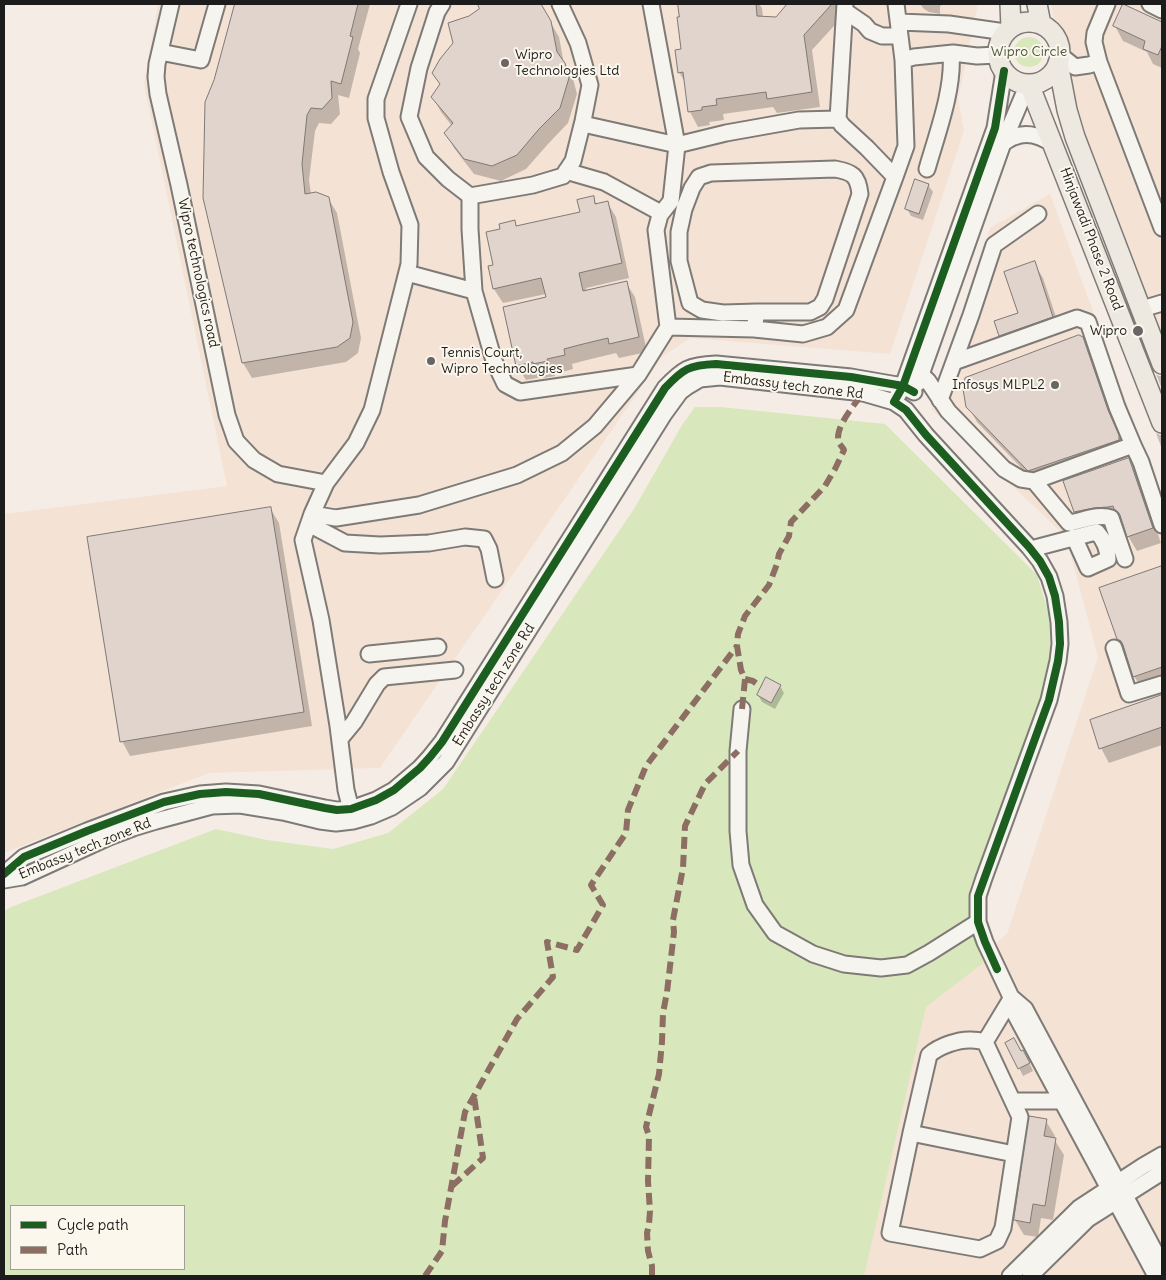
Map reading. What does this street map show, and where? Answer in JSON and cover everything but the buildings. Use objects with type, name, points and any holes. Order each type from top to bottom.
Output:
[{"type":"main road","points":[[1008,30],[1010,4]]},
{"type":"main road","points":[[1037,4],[1041,24]]},
{"type":"main road","points":[[1026,22],[1041,24],[1048,28],[1053,33],[1060,48],[1055,70],[1044,80],[1028,84],[1014,80],[1001,63],[998,47],[1008,30],[1026,22]]},
{"type":"main road","name":"Hinjawadi Phase 2 Road","points":[[1059,59],[1067,110],[1075,137],[1161,355]]},
{"type":"main road","name":"Hinjawadi Phase 2 Road","points":[[1028,84],[1054,145],[1162,422]]},
{"type":"street","name":"Wipro technologics road","points":[[170,4],[156,77],[158,94],[227,415],[236,441],[254,460],[278,474],[326,483]]},
{"type":"street","points":[[160,52],[201,60],[217,4]]},
{"type":"street","points":[[409,4],[376,99],[376,118],[391,172],[410,225],[409,264],[372,410],[356,443],[326,483],[303,540],[321,620],[346,790],[352,815],[394,790],[430,757],[447,734],[665,388],[679,374],[688,368],[716,364],[851,377],[909,389]]},
{"type":"street","points":[[442,4],[437,12],[419,68],[409,117],[426,157],[448,179],[470,196],[533,185],[563,176],[573,161],[590,85],[578,43],[560,4]]},
{"type":"street","points":[[311,519],[336,518],[419,505],[518,475],[562,453],[595,426],[638,375],[668,328],[656,230],[661,213],[671,201],[676,145],[651,4]]},
{"type":"street","points":[[668,328],[754,329],[802,334],[827,327],[846,310],[906,146],[903,60],[896,4]]},
{"type":"street","points":[[1107,4],[1095,33],[1094,42],[1099,62],[1162,228]]},
{"type":"street","points":[[1150,4],[1162,10]]},
{"type":"street","points":[[845,7],[870,31],[882,36],[899,29],[949,24],[1008,30]]},
{"type":"street","points":[[845,7],[838,119],[895,177]]},
{"type":"street","points":[[903,60],[914,57],[951,54],[976,56],[1001,63],[995,128],[909,389],[900,406],[1040,561],[1049,576],[1055,596],[1060,644],[1049,700],[978,896],[978,922],[984,942],[1011,998],[1015,1014],[1062,1102],[1162,1265]]},
{"type":"street","points":[[927,169],[949,91],[952,64],[951,54]]},
{"type":"street","points":[[1059,59],[1075,67],[1099,62]]},
{"type":"street","points":[[909,389],[922,375],[1003,143],[1028,84]]},
{"type":"street","points":[[582,124],[676,145],[726,133],[799,120],[838,119]]},
{"type":"street","points":[[1003,143],[1022,135],[1046,139],[1054,145]]},
{"type":"street","points":[[835,169],[846,171],[855,177],[859,184],[860,194],[825,299],[820,307],[810,312],[757,312],[723,313],[702,310],[690,303],[679,261],[679,232],[684,210],[692,188],[699,177],[711,173],[835,169]]},
{"type":"street","points":[[566,171],[604,182],[661,213]]},
{"type":"street","points":[[470,196],[470,236],[474,291],[494,361],[505,384],[520,392],[638,375]]},
{"type":"street","points":[[940,400],[994,244],[1038,214]]},
{"type":"street","points":[[407,274],[474,291]]},
{"type":"street","points":[[1142,309],[1162,303]]},
{"type":"street","points":[[754,329],[757,312]]},
{"type":"street","points":[[954,362],[1078,318],[1088,322],[1117,407],[1141,462],[1162,525]]},
{"type":"street","points":[[922,375],[948,411],[1004,469],[1021,479],[1034,481],[1133,444]]},
{"type":"street","name":"Embassy tech zone Rd","points":[[4,880],[22,877],[89,838],[109,838],[156,821],[212,806],[240,805],[336,823],[352,815],[372,816],[392,808],[420,788],[446,762],[680,392],[700,379],[720,377],[863,393],[900,406]]},
{"type":"street","points":[[1034,481],[1069,523],[1096,517],[1107,516],[1111,518],[1125,559]]},
{"type":"street","points":[[311,519],[345,542],[380,545],[429,543],[465,537],[484,539],[489,549],[495,579]]},
{"type":"street","points":[[1031,549],[1074,537]]},
{"type":"street","points":[[369,654],[438,647]]},
{"type":"street","points":[[1114,648],[1128,694],[1162,684]]},
{"type":"street","points":[[340,739],[354,722],[384,677],[455,670]]},
{"type":"street","points":[[742,709],[738,751],[738,830],[741,865],[755,905],[775,934],[813,954],[844,964],[881,968],[907,965],[978,922]]},
{"type":"street","points":[[4,874],[24,857],[89,838]]},
{"type":"street","points":[[984,1042],[1011,998]]},
{"type":"street","points":[[1011,998],[1025,1009],[1117,1192],[1156,1276]]},
{"type":"street","points":[[964,1040],[984,1042],[1020,1117],[1003,1228],[997,1241],[980,1249],[890,1233],[929,1055],[934,1050],[964,1040]]},
{"type":"street","points":[[1013,1101],[1062,1102]]},
{"type":"street","points":[[911,1134],[1014,1154]]},
{"type":"street","points":[[1030,1276],[1143,1166],[1162,1155]]},
{"type":"street","points":[[1010,1276],[1079,1208],[1162,1172]]},
{"type":"shaded area","points":[[158,4],[978,4],[958,99],[964,131],[890,354],[690,338],[662,357],[380,768],[209,773],[4,853],[4,514],[227,486],[144,84]]},
{"type":"shaded area","points":[[1051,4],[1162,4],[1162,340],[1100,183],[1057,35]]},
{"type":"shaded area","points":[[1050,194],[1162,499],[1162,1276],[855,1276],[919,1005],[1007,934],[1098,657],[1066,537],[932,409],[990,228]]},
{"type":"green space","name":"Wipro Circle","points":[[1029,37],[1040,41],[1044,52],[1040,63],[1029,67],[1018,63],[1014,52],[1018,41]]},
{"type":"green space","points":[[695,407],[721,407],[885,424],[1037,575],[1049,614],[1051,661],[1038,707],[970,889],[969,910],[972,928],[983,963],[926,1007],[864,1276],[4,1276],[4,911],[216,829],[267,840],[333,849],[388,833],[443,789],[634,509],[682,425]]},
{"type":"marked path","points":[[742,709],[745,679],[741,670],[737,646],[738,634],[745,616],[769,585],[779,554],[789,536],[791,522],[825,486],[835,469],[844,450],[839,443],[839,431],[846,417],[863,393]]},
{"type":"marked path","points":[[425,1276],[442,1251],[445,1221],[465,1112],[517,1019],[553,977],[547,942],[577,950],[603,905],[591,885],[626,833],[628,810],[646,766],[737,646]]},
{"type":"marked path","points":[[745,679],[753,681],[761,687]]},
{"type":"marked path","points":[[652,1276],[647,1233],[650,1211],[648,1181],[649,1136],[646,1127],[659,1074],[663,1013],[674,932],[673,920],[683,868],[685,826],[705,784],[738,751]]},
{"type":"marked path","points":[[452,1186],[483,1158],[474,1096]]},
{"type":"cycle path","points":[[997,969],[978,922],[978,896],[1049,700],[1060,644],[1055,596],[1049,577],[1029,547],[926,435],[906,410],[894,402],[903,386],[995,128],[1004,71]]},
{"type":"cycle path","points":[[4,874],[24,857],[87,831],[164,802],[200,794],[226,792],[259,794],[337,810],[351,809],[376,800],[394,790],[420,768],[442,742],[665,388],[687,369],[716,364],[851,377],[903,386],[914,392]]},
{"type":"place","name":"Wipro Technologies Ltd","points":[[505,63]]},
{"type":"place","name":"Wipro","points":[[1138,331]]},
{"type":"place","name":"Tennis Court, Wipro Technologies","points":[[431,361]]},
{"type":"place","name":"Infosys MLPL2","points":[[1055,385]]}]
